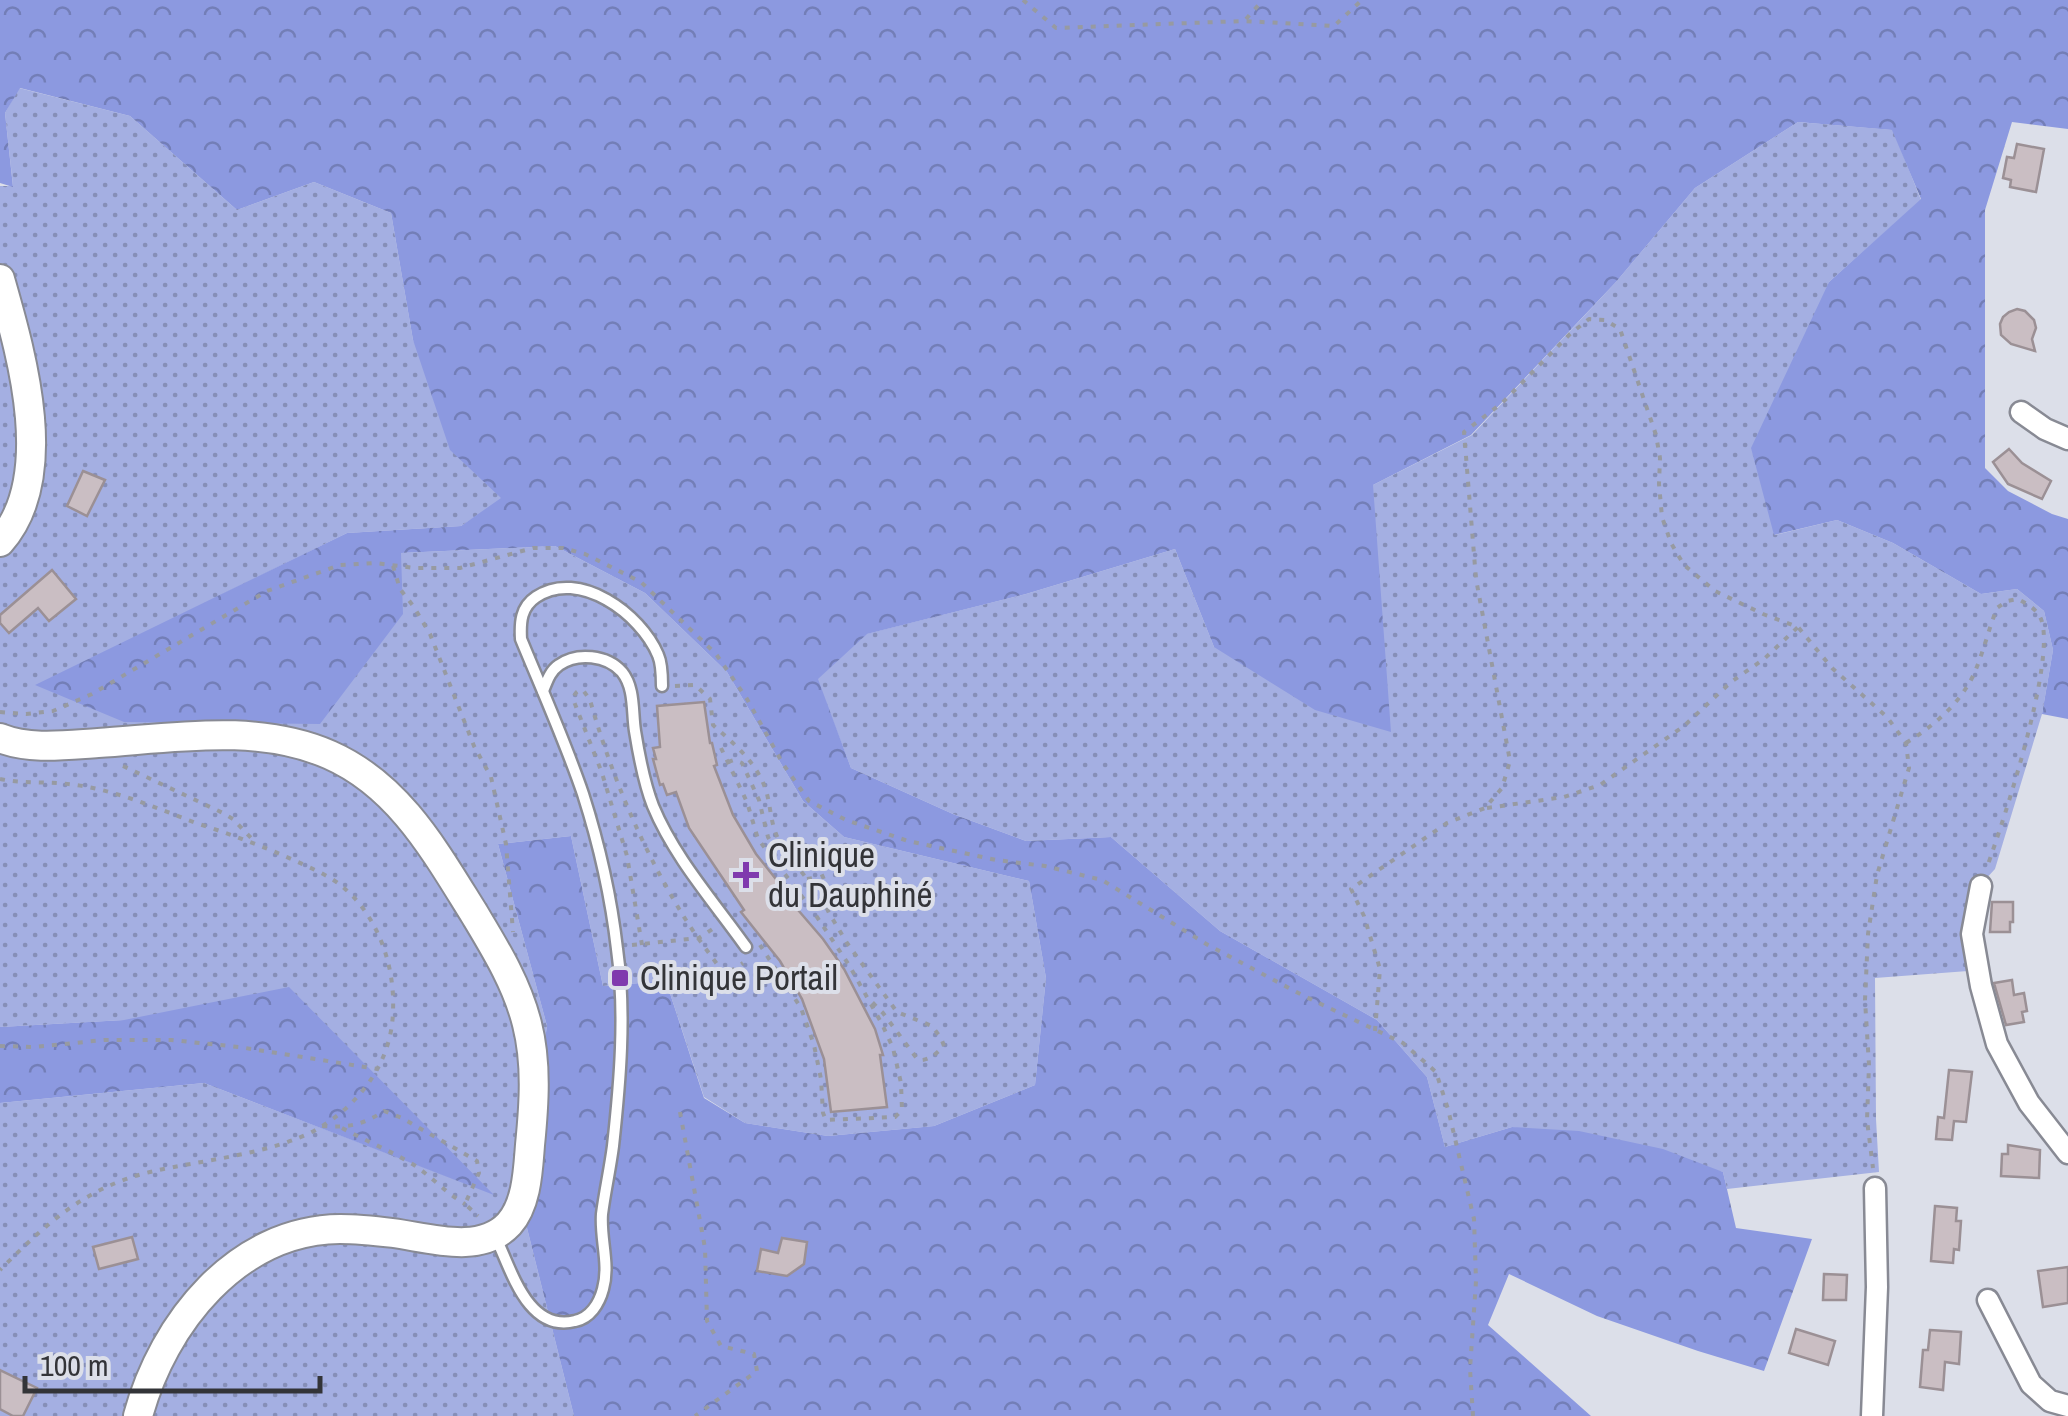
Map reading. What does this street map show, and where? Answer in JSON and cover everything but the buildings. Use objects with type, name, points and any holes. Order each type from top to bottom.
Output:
[{"type":"main road","points":[[0,279],[22,369],[31,431],[28,486],[18,517],[0,542]]},
{"type":"main road","points":[[0,738],[30,745],[266,737],[297,744],[347,764],[380,788],[436,852],[510,976],[532,1048],[533,1105],[526,1186],[508,1225],[495,1235],[463,1243],[341,1229],[284,1238],[259,1250],[222,1275],[186,1316],[156,1368],[138,1416]]},
{"type":"street","points":[[2021,412],[2045,429],[2068,438]]},
{"type":"street","points":[[1981,886],[1972,934],[1997,1044],[2029,1103],[2068,1153]]},
{"type":"street","points":[[1872,1416],[1877,1287],[1875,1188]]},
{"type":"street","points":[[1988,1300],[2031,1384],[2050,1401],[2068,1406]]},
{"type":"lane","points":[[495,1235],[534,1311],[547,1320],[562,1323],[579,1321],[596,1308],[606,1274],[602,1218],[613,1146],[622,1036],[617,946],[599,851],[582,792],[521,639],[522,612],[542,592],[567,586],[592,593],[625,612],[648,636],[660,660],[662,686]]},
{"type":"lane","points":[[543,691],[550,674],[569,660],[596,658],[620,670],[630,688],[641,762],[656,812],[679,854],[746,947]]},
{"type":"path","points":[[1024,0],[1056,28],[1244,21],[1334,26],[1362,0]]},
{"type":"path","points":[[1244,21],[1263,0]]},
{"type":"path","points":[[1485,808],[1502,788],[1510,761],[1476,579],[1464,432],[1502,403],[1589,318],[1605,320],[1620,330],[1656,435],[1662,516],[1684,566],[1715,591],[1798,626],[1832,668],[1887,717],[1906,743],[1908,768],[1877,874],[1868,934],[1867,1120],[1875,1188]]},
{"type":"path","points":[[0,712],[54,710],[92,694],[267,591],[340,564],[393,565],[400,589],[436,648],[474,746],[491,777],[506,844],[514,941],[510,976]]},
{"type":"path","points":[[1906,743],[1948,712],[1971,680],[1997,608],[2018,599],[2036,610],[2044,631],[2042,665],[2007,810],[1981,886]]},
{"type":"path","points":[[1375,1031],[1380,968],[1351,889],[1447,822],[1485,808],[1564,797],[1600,784],[1684,726],[1731,682],[1764,660],[1798,626]]},
{"type":"path","points":[[662,686],[696,685],[710,699],[713,724],[736,744],[764,786],[782,845],[815,864],[824,878],[827,908]]},
{"type":"path","points":[[642,945],[627,856],[602,773],[573,699],[579,690],[584,690],[590,700],[615,777],[637,827],[666,886],[699,938],[725,974],[763,949]]},
{"type":"path","points":[[747,698],[783,764],[809,801],[846,820],[908,841],[1102,880],[1208,945],[1375,1031],[1404,1042],[1436,1072],[1474,1218],[1476,1282],[1470,1369],[1473,1416]]},
{"type":"path","points":[[721,748],[748,802],[758,839],[849,965],[893,1048],[902,1110],[895,1118],[826,1120],[814,1045],[801,1008],[756,939],[746,947]]},
{"type":"path","points":[[728,762],[742,763],[759,800],[768,837],[777,853],[797,866],[807,879],[813,911]]},
{"type":"path","points":[[115,763],[223,813],[256,842]]},
{"type":"path","points":[[0,779],[46,781],[113,793],[256,842],[314,870],[344,887],[371,920],[387,955],[394,1000],[393,1024],[378,1069],[345,1110],[322,1126],[291,1140],[148,1172],[105,1187],[48,1222],[0,1270]]},
{"type":"path","points":[[807,879],[813,878],[847,943],[898,1012],[932,1026],[944,1046],[924,1061],[918,1060],[866,995]]},
{"type":"path","points":[[617,946],[699,938],[727,920]]},
{"type":"path","points":[[0,1046],[171,1040],[378,1069]]},
{"type":"path","points":[[322,1126],[366,1124],[384,1112],[402,1118],[477,1162],[478,1172],[465,1204]]},
{"type":"path","points":[[680,1112],[705,1248],[706,1321],[721,1346],[754,1354],[757,1371],[694,1416]]},
{"type":"path","points":[[341,1127],[431,1177],[495,1235]]},
{"type":"shaded area","points":[[19,88],[130,116],[237,210],[314,182],[391,213],[413,340],[502,499],[461,526],[347,533],[36,686],[401,553],[555,546],[645,593],[727,672],[803,801],[844,837],[1029,881],[1046,978],[1035,1085],[934,1126],[828,1136],[745,1123],[704,1097],[666,981],[603,986],[571,836],[498,844],[547,1026],[520,1200],[574,1416],[0,1416],[0,1103],[204,1083],[491,1193],[124,1020],[0,1027],[0,186],[13,186],[5,113]]},
{"type":"shaded area","points":[[1798,122],[1893,130],[1921,200],[1829,282],[1775,535],[1837,520],[1893,543],[1981,594],[2017,589],[2044,611],[2053,650],[2042,714],[1995,869],[1971,895],[1966,932],[1968,971],[1875,978],[1879,1172],[1727,1189],[1723,1172],[1512,1127],[1445,1147],[1427,1077],[1377,1020],[1220,931],[1111,837],[1026,841],[953,814],[851,768],[817,679],[866,634],[1026,594],[1175,549],[1214,647],[1373,485],[1472,435],[1616,282],[1695,188]]},
{"type":"green space","points":[[0,0],[2068,0],[2068,129],[2012,122],[1985,210],[1985,468],[2008,491],[2068,519],[2068,719],[2042,714],[2053,650],[2044,611],[2017,589],[1981,594],[1893,543],[1837,520],[1774,535],[1751,448],[1829,282],[1921,199],[1892,130],[1798,122],[1695,188],[1616,282],[1471,435],[1373,485],[1391,732],[1315,710],[1214,647],[1175,549],[1026,594],[867,634],[818,679],[851,768],[953,814],[1026,841],[1111,837],[1220,931],[1377,1020],[1427,1077],[1445,1147],[1512,1127],[1579,1131],[1663,1149],[1723,1172],[1736,1228],[1812,1239],[1764,1371],[1597,1316],[1509,1274],[1488,1325],[1591,1416],[574,1416],[520,1200],[547,1026],[498,844],[571,836],[603,986],[666,981],[704,1098],[745,1123],[828,1136],[934,1126],[1035,1085],[1046,978],[1029,881],[844,837],[803,801],[727,672],[645,593],[555,546],[401,553],[403,614],[320,724],[124,722],[35,685],[347,533],[461,526],[501,498],[450,450],[413,340],[391,213],[314,182],[237,210],[130,116],[20,88],[5,113],[13,187],[0,183]]},
{"type":"green space","points":[[289,987],[494,1195],[204,1083],[0,1103],[0,1027],[124,1020]]},
{"type":"place","name":"Clinique du Dauphiné","points":[[746,875]]},
{"type":"place","name":"Clinique Portail","points":[[620,978]]}]
